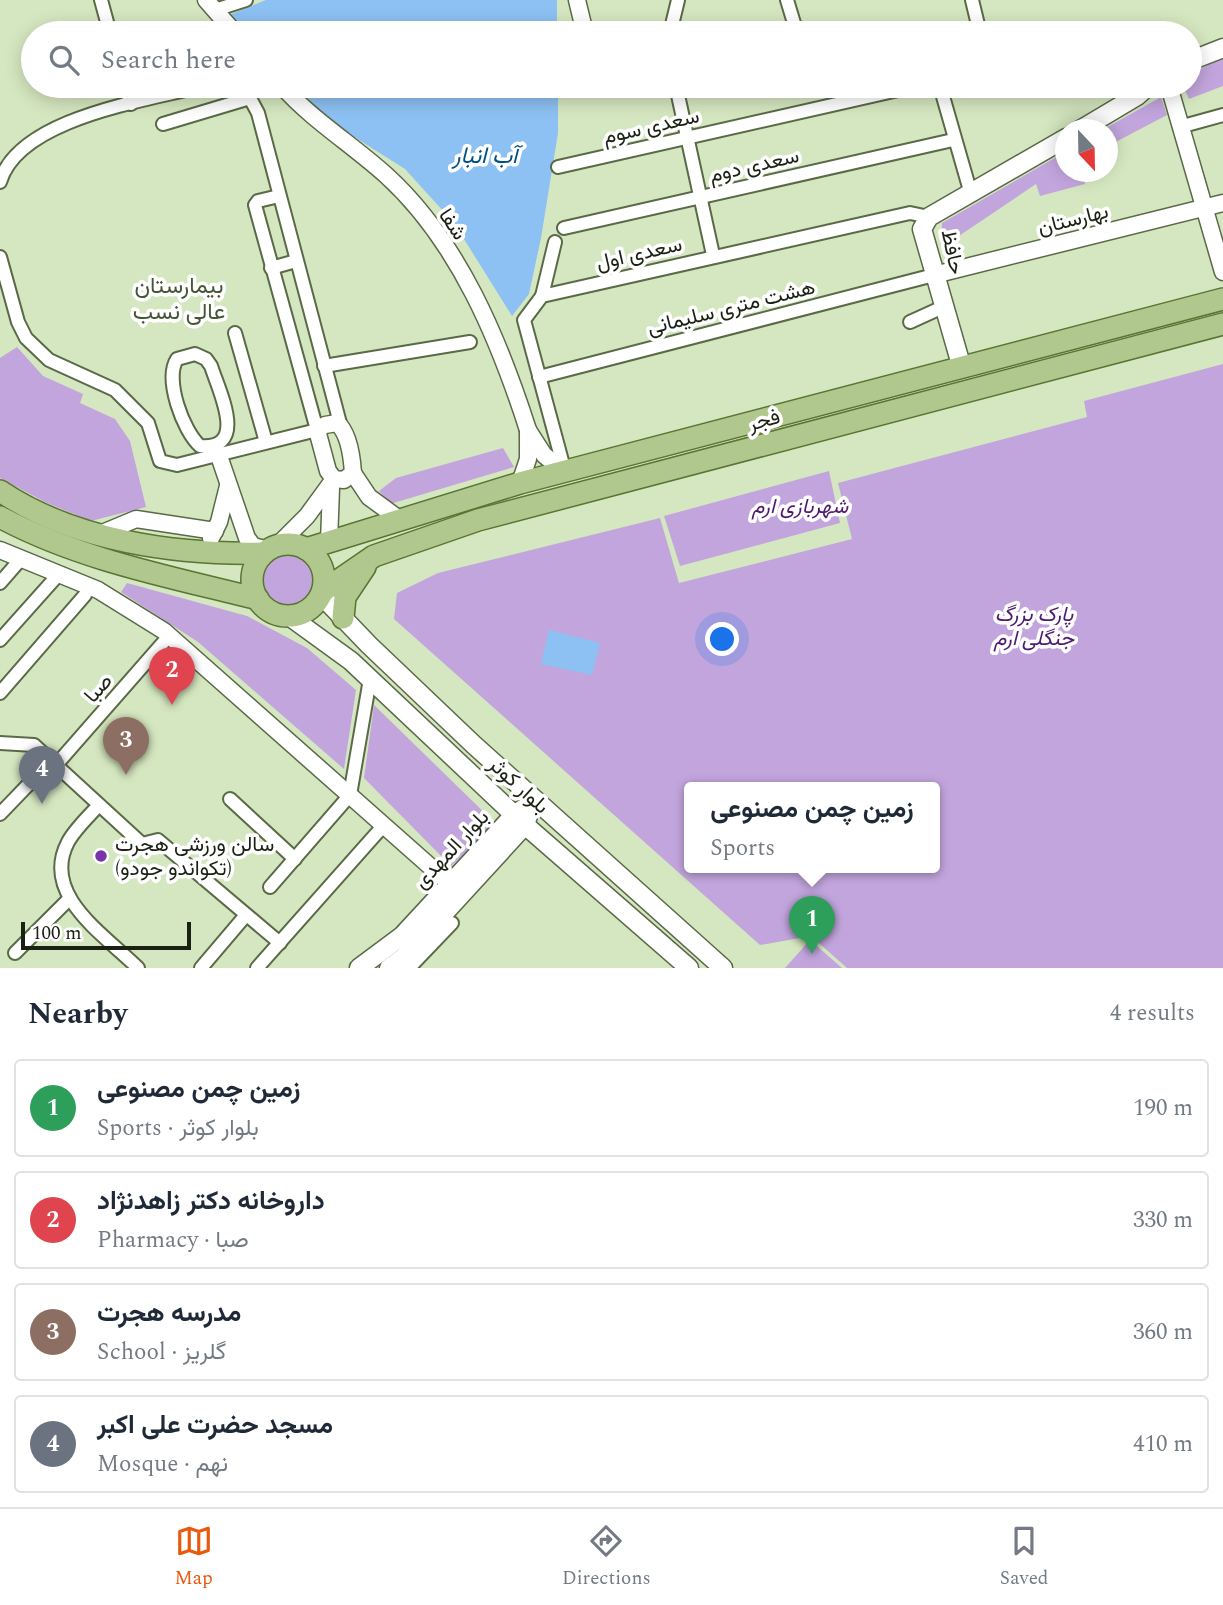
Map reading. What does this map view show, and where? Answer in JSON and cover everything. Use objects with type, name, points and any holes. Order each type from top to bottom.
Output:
[{"type":"main road","points":[[1202,56],[1223,48]]},
{"type":"main road","points":[[1097,119],[1131,98]]},
{"type":"main road","name":"حافظ","points":[[962,368],[922,229],[929,217],[1055,144]]},
{"type":"main road","name":"فجر","points":[[306,549],[520,483],[1223,299]]},
{"type":"main road","name":"فجر","points":[[322,593],[374,556],[478,520],[1223,324]]},
{"type":"main road","points":[[962,368],[968,392]]},
{"type":"main road","points":[[0,491],[20,504],[100,534],[169,551],[202,554],[270,550],[287,544],[306,549],[322,567],[322,593],[308,610],[289,616],[277,614],[258,599],[86,554],[33,535],[0,517]]},
{"type":"main road","points":[[258,599],[252,580],[257,561],[270,550]]},
{"type":"main road","points":[[165,575],[172,572],[176,564],[169,551]]},
{"type":"main road","points":[[343,618],[345,597],[374,556]]},
{"type":"main road","name":"بلوار کوثر","points":[[322,593],[369,645],[723,968]]},
{"type":"main road","name":"بلوار کوثر","points":[[289,616],[322,637],[370,679],[519,820],[689,968]]},
{"type":"main road","name":"بلوار المهدی","points":[[389,968],[410,965],[536,800]]},
{"type":"main road","name":"بلوار المهدی","points":[[359,968],[402,936],[450,884],[519,820]]},
{"type":"street","points":[[101,0],[107,21]]},
{"type":"street","points":[[210,5],[246,0]]},
{"type":"street","points":[[577,0],[581,21]]},
{"type":"street","points":[[673,21],[678,0]]},
{"type":"street","points":[[972,0],[977,21]]},
{"type":"street","points":[[790,1],[794,21]]},
{"type":"street","points":[[210,5],[224,21]]},
{"type":"street","points":[[129,98],[131,104]]},
{"type":"street","points":[[0,182],[4,170],[23,147],[49,129],[155,98]]},
{"type":"street","points":[[163,124],[250,98],[257,113],[353,473],[369,497],[399,519]]},
{"type":"street","name":"شفا","points":[[296,98],[388,177],[421,214],[453,261],[488,323],[528,430]]},
{"type":"street","points":[[679,98],[713,255]]},
{"type":"street","name":"سعدی سوم","points":[[558,167],[863,98]]},
{"type":"street","points":[[943,98],[971,194]]},
{"type":"street","points":[[1173,98],[1223,272]]},
{"type":"street","points":[[1183,126],[1223,115]]},
{"type":"street","name":"سعدی دوم","points":[[564,229],[953,140]]},
{"type":"street","points":[[279,196],[258,201],[255,205],[271,268],[328,471],[334,479],[344,480],[353,473]]},
{"type":"street","name":"بهارستان","points":[[934,275],[1223,203]]},
{"type":"street","name":"سعدی اول","points":[[542,296],[713,255],[910,213],[929,217]]},
{"type":"street","points":[[555,242],[542,296],[524,320],[565,472]]},
{"type":"street","points":[[0,257],[18,321],[26,338],[49,360],[115,390],[148,423],[160,461],[177,465],[220,447],[227,434],[229,421],[211,366],[206,359],[186,355],[177,359],[171,377],[187,431],[200,446],[220,447],[266,442],[317,430],[325,425],[337,423],[341,427]]},
{"type":"street","points":[[271,268],[296,261]]},
{"type":"street","name":"هشت متری سلیمانی","points":[[539,377],[934,275]]},
{"type":"street","points":[[910,321],[943,307]]},
{"type":"street","points":[[235,333],[266,442]]},
{"type":"street","points":[[324,366],[470,342]]},
{"type":"street","points":[[528,430],[544,455],[565,472]]},
{"type":"street","points":[[520,483],[528,460],[528,430]]},
{"type":"street","points":[[220,447],[228,484],[247,538],[253,546],[270,550],[307,516],[334,479]]},
{"type":"street","points":[[330,542],[328,504],[334,479]]},
{"type":"street","points":[[202,554],[215,531],[228,484]]},
{"type":"street","points":[[100,534],[136,519],[215,531]]},
{"type":"street","points":[[0,550],[98,590],[169,636],[450,884]]},
{"type":"street","points":[[0,583],[20,560]]},
{"type":"street","points":[[0,640],[58,575]]},
{"type":"street","points":[[0,693],[85,595]]},
{"type":"street","name":"صبا","points":[[0,814],[53,763],[169,636]]},
{"type":"street","points":[[271,887],[350,795],[370,679]]},
{"type":"street","points":[[0,744],[34,745],[142,844],[158,840],[280,943]]},
{"type":"street","points":[[230,799],[295,859]]},
{"type":"street","points":[[99,805],[69,840],[60,860],[60,881],[69,900],[138,968]]},
{"type":"street","points":[[257,968],[384,825]]},
{"type":"street","points":[[15,953],[69,900]]},
{"type":"street","points":[[201,968],[246,915]]},
{"type":"street","points":[[410,965],[452,922]]},
{"type":"green space","points":[[1223,58],[1223,86],[1202,94],[1202,68]]},
{"type":"green space","points":[[1159,98],[1167,115],[1118,141],[1118,121]]},
{"type":"green space","points":[[1055,158],[1055,182],[1085,184],[1040,196],[1036,184],[941,248],[942,223]]},
{"type":"green space","points":[[17,347],[43,376],[83,394],[80,403],[115,419],[130,441],[146,507],[91,521],[47,503],[0,478],[0,358]]},
{"type":"green space","name":"پارک بزرگ جنگلی ارم","points":[[1223,364],[1223,968],[847,968],[811,936],[760,945],[394,619],[397,593],[438,573],[660,518],[679,583],[852,539],[838,483],[1087,417],[1084,401]]},
{"type":"green space","points":[[503,448],[514,467],[390,504],[379,491],[396,478]]},
{"type":"green space","name":"شهربازی ارم","points":[[829,471],[840,523],[680,566],[664,516]]},
{"type":"green space","points":[[281,551],[293,551],[308,559],[316,574],[316,586],[308,601],[293,609],[281,609],[266,601],[258,586],[258,574],[266,559]]},
{"type":"green space","points":[[127,583],[247,616],[307,648],[356,690],[344,769],[198,642],[121,592]]},
{"type":"green space","points":[[374,705],[495,823],[451,866],[364,778]]},
{"type":"green space","points":[[810,940],[842,968],[785,968]]},
{"type":"water","points":[[266,0],[557,0],[557,21],[235,21],[229,15]]},
{"type":"water","name":"آب انبار","points":[[307,98],[558,98],[558,133],[541,238],[529,294],[512,316],[454,223],[405,169],[329,121]]},
{"type":"water","points":[[549,630],[600,643],[592,675],[541,664]]},
{"type":"place","name":"داروخانه دکتر زاهدنژاد","points":[[172,705]]},
{"type":"place","name":"مدرسه هجرت","points":[[126,775]]},
{"type":"place","name":"مسجد حضرت علی اکبر","points":[[42,804]]},
{"type":"place","name":"سالن ورزشی هجرت (تکواندو جودو)","points":[[101,856]]},
{"type":"place","name":"زمین چمن مصنوعی","points":[[812,954]]},
{"type":"district","name":"بیمارستان عالی نسب","points":[[179,298]]}]
